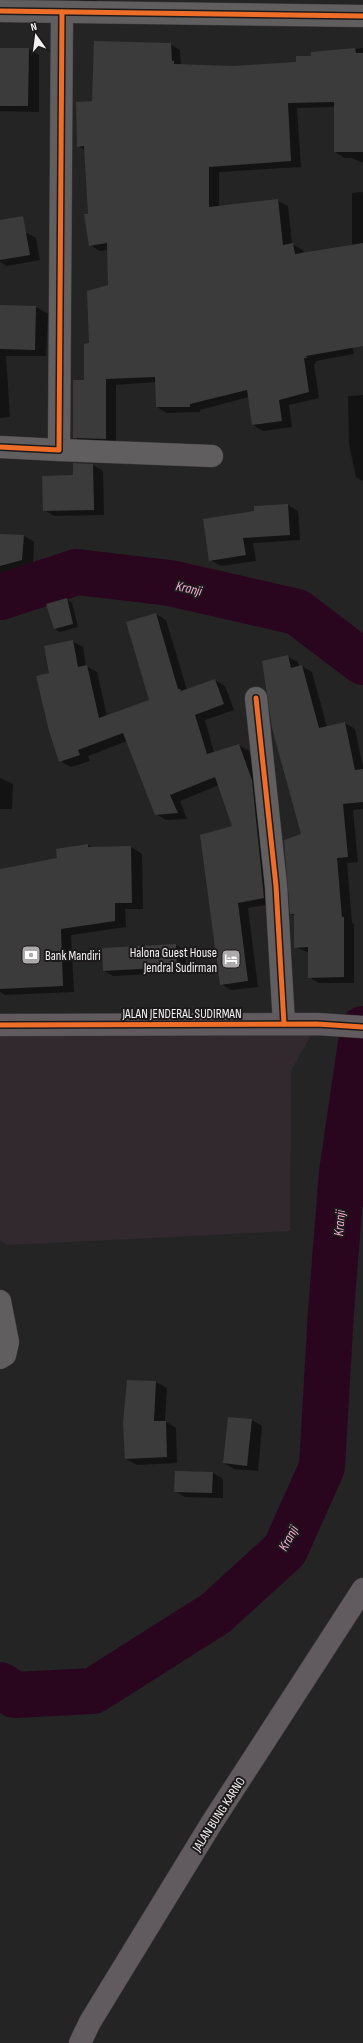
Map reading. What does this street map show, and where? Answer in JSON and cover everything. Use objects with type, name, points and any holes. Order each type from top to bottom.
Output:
[{"type":"main road","name":"JALAN JENDERAL SUDIRMAN","points":[[0,1025],[317,1024],[363,1027]]},
{"type":"main road","name":"JALAN BUNG KARNO","points":[[80,2043],[98,2009],[210,1824],[363,1589]]},
{"type":"street","points":[[0,11],[363,16]]},
{"type":"street","points":[[60,450],[62,12]]},
{"type":"street","points":[[0,447],[212,456]]},
{"type":"street","points":[[256,698],[276,886],[284,1024]]},
{"type":"street","points":[[0,1301],[8,1342],[5,1355],[0,1358]]},
{"type":"shaded area","points":[[317,1024],[291,1071],[290,1231],[7,1245],[0,1240],[0,1025]]},
{"type":"building","points":[[94,41],[171,43],[172,61],[174,61],[174,64],[232,66],[296,62],[296,56],[311,56],[311,52],[355,48],[356,53],[363,53],[363,152],[334,152],[334,102],[288,103],[291,161],[209,167],[209,207],[278,199],[283,245],[293,243],[295,254],[363,243],[363,346],[306,356],[307,358],[304,358],[309,392],[279,400],[282,421],[252,425],[247,390],[190,404],[190,407],[156,407],[155,377],[106,379],[106,439],[73,438],[73,380],[84,380],[84,344],[89,343],[87,291],[108,285],[107,243],[89,246],[84,214],[88,214],[84,146],[77,147],[76,102],[92,101]]},
{"type":"building","points":[[0,48],[29,48],[28,106],[0,106]]},
{"type":"building","points":[[23,216],[30,255],[0,260],[0,220]]},
{"type":"building","points":[[0,305],[36,306],[35,350],[0,349]]},
{"type":"building","points":[[73,463],[93,464],[94,510],[43,511],[42,476],[73,475]]},
{"type":"building","points":[[288,504],[290,535],[243,538],[246,555],[209,561],[203,519],[254,511],[254,506]]},
{"type":"building","points":[[0,534],[24,535],[22,560],[0,566]]},
{"type":"building","points":[[67,598],[73,624],[54,629],[46,604]]},
{"type":"building","points":[[156,613],[178,689],[181,691],[215,679],[224,704],[195,715],[207,754],[239,744],[252,780],[264,898],[238,903],[248,981],[220,985],[200,835],[232,826],[215,777],[170,795],[178,813],[155,815],[123,733],[78,750],[80,755],[59,762],[49,731],[36,676],[49,673],[44,646],[73,640],[78,667],[87,665],[99,718],[149,700],[126,622]]},
{"type":"building","points":[[288,655],[291,668],[302,665],[319,728],[345,722],[355,770],[363,769],[363,802],[343,804],[348,857],[337,858],[342,917],[344,917],[344,977],[308,978],[308,947],[294,948],[294,914],[290,914],[284,840],[301,834],[272,728],[262,661]]},
{"type":"building","points":[[88,844],[88,847],[131,846],[132,903],[115,903],[115,921],[61,929],[63,986],[0,989],[0,869],[57,858],[56,849]]},
{"type":"building","points":[[176,944],[177,967],[103,971],[102,948]]},
{"type":"building","points":[[127,1380],[156,1381],[154,1421],[166,1421],[167,1457],[125,1459],[123,1423]]},
{"type":"building","points":[[228,1417],[252,1419],[247,1466],[223,1463]]},
{"type":"building","points":[[175,1471],[213,1472],[212,1493],[174,1492]]},
{"type":"waterway","name":"Kranji","points":[[0,597],[77,572],[170,583],[297,612],[363,662]]},
{"type":"waterway","name":"Kranji","points":[[0,1685],[15,1695],[93,1691],[216,1613],[285,1550],[322,1467],[331,1311],[342,1172],[363,1029]]},
{"type":"waterway","name":"Kranji","points":[[340,1201],[363,1203]]},
{"type":"cycle path","points":[[0,11],[363,16]]},
{"type":"cycle path","points":[[0,447],[59,450],[62,12]]},
{"type":"cycle path","points":[[256,698],[276,886],[284,1024]]},
{"type":"cycle path","points":[[0,1025],[317,1024],[363,1027]]},
{"type":"place","name":"Bank Mandiri","points":[[31,955]]},
{"type":"place","name":"Halona Guest House Jendral Sudirman","points":[[231,959]]}]
